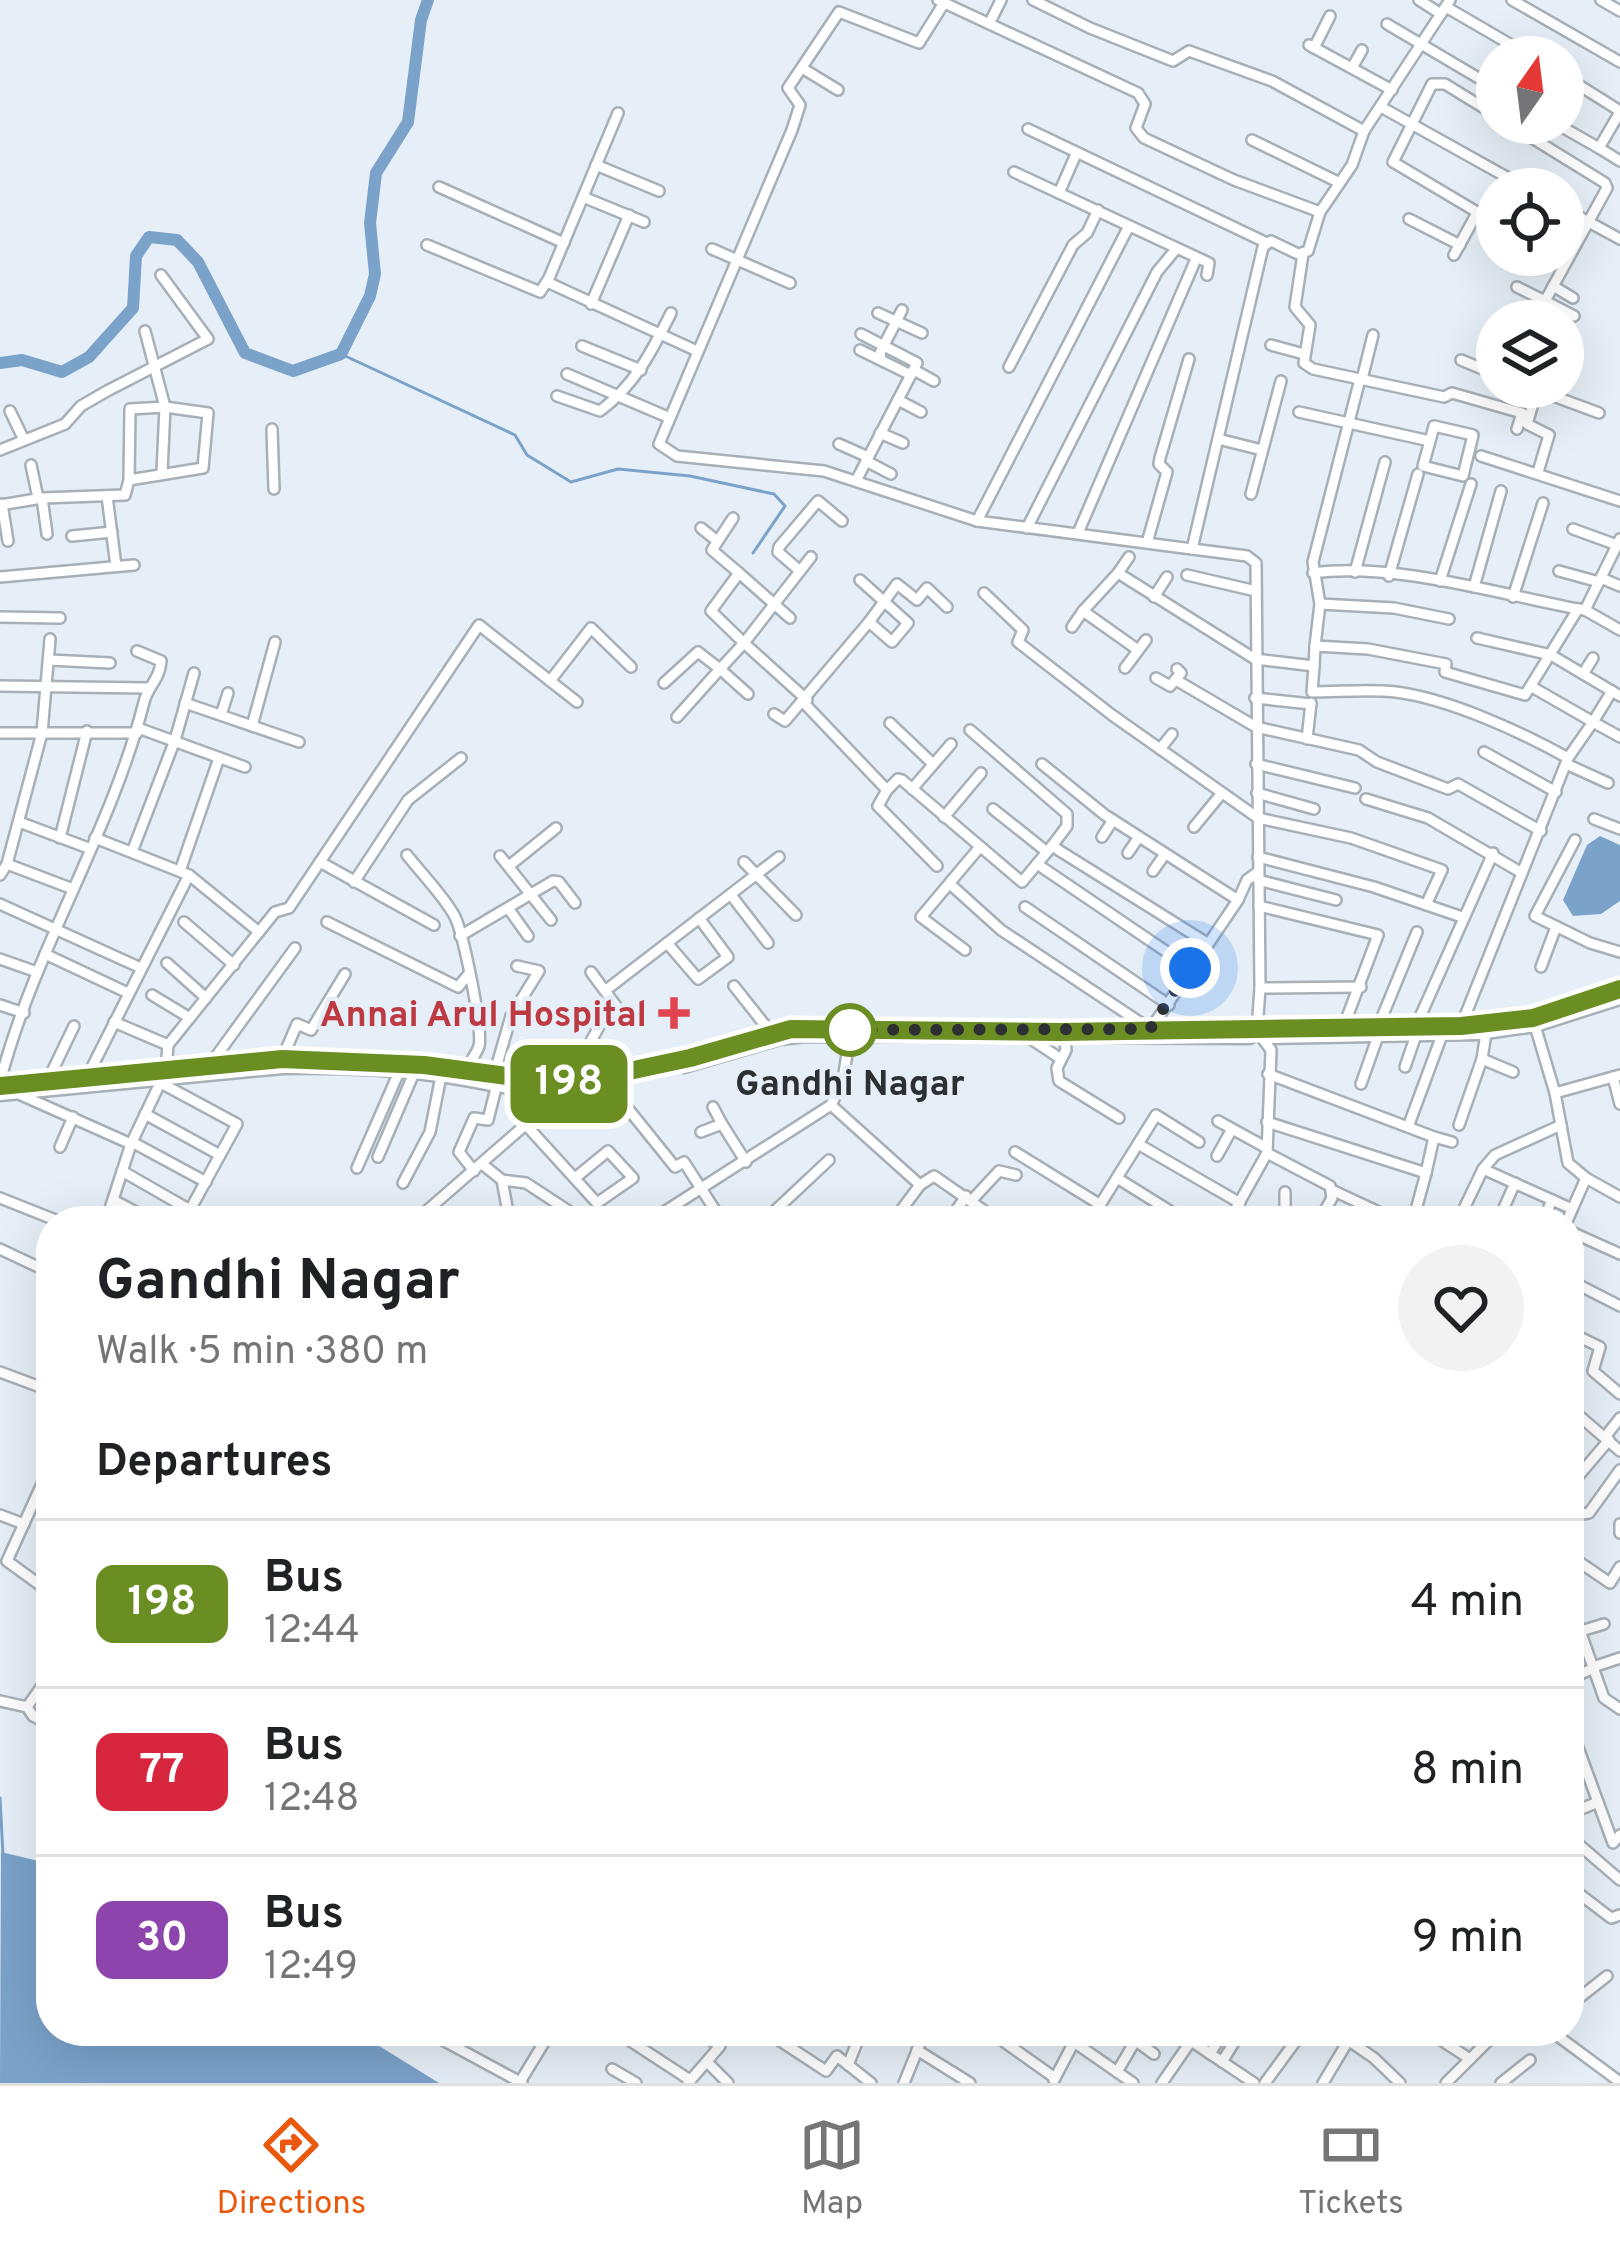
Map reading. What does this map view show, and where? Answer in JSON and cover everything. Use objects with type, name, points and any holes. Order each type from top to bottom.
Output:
[{"type":"main road","points":[[1416,1031],[1486,1033],[1620,994]]},
{"type":"main road","points":[[0,1088],[87,1077],[162,1077],[209,1066],[282,1059],[380,1062],[566,1088],[609,1085],[780,1040],[850,1034],[1259,1034],[1416,1031],[1534,1022]]},
{"type":"main road","points":[[1259,1034],[1343,1028],[1378,1031]]},
{"type":"main road","points":[[566,1088],[791,1029],[1065,1040],[1150,1034]]},
{"type":"main road","points":[[0,1088],[16,1093],[283,1068],[462,1075]]},
{"type":"street","points":[[992,18],[1001,0]]},
{"type":"street","points":[[1034,0],[1173,61],[1190,51],[1272,81],[1364,131]]},
{"type":"street","points":[[1420,0],[1446,7],[1496,36]]},
{"type":"street","points":[[1512,0],[1620,62]]},
{"type":"street","points":[[1600,0],[1620,11]]},
{"type":"street","points":[[1238,1206],[1266,1150],[1271,1050],[1259,1034],[1256,563],[1247,556],[977,521],[856,481],[776,463],[677,455],[660,447],[798,112],[798,100],[788,91],[839,12],[919,43],[941,2],[1138,93],[1145,104],[1136,128],[1144,138],[1234,180],[1320,212]]},
{"type":"street","points":[[1028,130],[1267,243],[1303,254],[1320,212],[1352,165],[1364,131],[1446,7]]},
{"type":"street","points":[[1330,16],[1311,46],[1392,90]]},
{"type":"street","points":[[1387,24],[1476,77]]},
{"type":"street","points":[[1352,68],[1362,50]]},
{"type":"street","points":[[1444,59],[1393,162],[1476,212]]},
{"type":"street","points":[[802,68],[838,89]]},
{"type":"street","points":[[1432,84],[1445,84],[1476,103]]},
{"type":"street","points":[[1584,90],[1620,112],[1599,148]]},
{"type":"street","points":[[1381,107],[1489,168]]},
{"type":"street","points":[[427,245],[540,292],[618,113]]},
{"type":"street","points":[[1584,139],[1620,161]]},
{"type":"street","points":[[1252,140],[1338,182]]},
{"type":"street","points":[[1541,144],[1620,196]]},
{"type":"street","points":[[1059,193],[1076,154]]},
{"type":"street","points":[[596,165],[659,191]]},
{"type":"street","points":[[1014,172],[1209,263],[1207,275]]},
{"type":"street","points":[[439,187],[564,243]]},
{"type":"street","points":[[1546,300],[1607,188]]},
{"type":"street","points":[[583,197],[644,222]]},
{"type":"street","points":[[1009,367],[1066,257],[1098,211]]},
{"type":"street","points":[[591,304],[628,215]]},
{"type":"street","points":[[1409,219],[1457,250],[1476,215]]},
{"type":"street","points":[[1584,219],[1620,239]]},
{"type":"street","points":[[977,521],[1130,226]]},
{"type":"street","points":[[1192,549],[1267,243]]},
{"type":"street","points":[[712,248],[790,283]]},
{"type":"street","points":[[1027,528],[1157,272],[1175,249]]},
{"type":"street","points":[[1303,254],[1295,308],[1310,325],[1304,363],[1313,369],[1444,397],[1452,393],[1522,413],[1517,429]]},
{"type":"street","points":[[1078,533],[1196,259]]},
{"type":"street","points":[[0,449],[65,424],[81,406],[208,339],[161,274]]},
{"type":"street","points":[[547,282],[698,351]]},
{"type":"street","points":[[1553,286],[1573,298]]},
{"type":"street","points":[[1517,287],[1543,300]]},
{"type":"street","points":[[557,396],[593,411],[620,397],[641,370],[671,313]]},
{"type":"street","points":[[878,313],[899,315],[922,333]]},
{"type":"street","points":[[881,360],[899,315]]},
{"type":"street","points":[[145,331],[165,407],[162,472]]},
{"type":"street","points":[[856,481],[912,373],[914,359],[862,334]]},
{"type":"street","points":[[1307,739],[1320,604],[1313,563],[1373,335]]},
{"type":"street","points":[[1271,345],[1304,354]]},
{"type":"street","points":[[582,346],[641,370]]},
{"type":"street","points":[[860,350],[934,381]]},
{"type":"street","points":[[1147,543],[1167,472],[1160,458],[1189,358]]},
{"type":"street","points":[[1461,360],[1476,366]]},
{"type":"street","points":[[567,374],[670,418]]},
{"type":"street","points":[[1251,494],[1281,381]]},
{"type":"street","points":[[898,400],[921,412]]},
{"type":"street","points":[[8,541],[1,504],[125,495],[131,407],[208,413],[203,468],[129,480]]},
{"type":"street","points":[[1584,407],[1600,413]]},
{"type":"street","points":[[1530,408],[1527,424],[1549,435],[1538,472]]},
{"type":"street","points":[[10,411],[24,440]]},
{"type":"street","points":[[1299,412],[1430,441]]},
{"type":"street","points":[[1434,426],[1473,435],[1463,476],[1423,466],[1430,441],[1434,426]]},
{"type":"street","points":[[272,429],[274,489]]},
{"type":"street","points":[[880,433],[903,443]]},
{"type":"street","points":[[1218,439],[1262,450]]},
{"type":"street","points":[[838,444],[891,474]]},
{"type":"street","points":[[1481,456],[1620,501]]},
{"type":"street","points":[[1357,567],[1385,462]]},
{"type":"street","points":[[31,465],[47,534]]},
{"type":"street","points":[[1389,570],[1418,474]]},
{"type":"street","points":[[1440,581],[1471,484]]},
{"type":"street","points":[[1475,582],[1501,491]]},
{"type":"street","points":[[107,496],[116,566]]},
{"type":"street","points":[[800,571],[778,547],[818,501],[842,521]]},
{"type":"street","points":[[1513,596],[1543,503]]},
{"type":"street","points":[[702,562],[733,518]]},
{"type":"street","points":[[701,528],[739,573],[790,618]]},
{"type":"street","points":[[1316,646],[1417,657],[1446,664],[1444,672],[1525,695],[1584,607],[1608,582],[1617,549],[1574,529]]},
{"type":"street","points":[[72,536],[112,532]]},
{"type":"street","points":[[677,717],[776,605],[811,557]]},
{"type":"street","points":[[1072,627],[1129,557]]},
{"type":"street","points":[[1313,563],[1475,582],[1513,596],[1584,607],[1620,630]]},
{"type":"street","points":[[0,577],[134,565]]},
{"type":"street","points":[[1559,571],[1608,582]]},
{"type":"street","points":[[739,573],[711,611],[806,701],[887,790]]},
{"type":"street","points":[[1118,573],[1255,659],[1314,665]]},
{"type":"street","points":[[1187,575],[1256,590]]},
{"type":"street","points":[[1154,597],[1166,577]]},
{"type":"street","points":[[860,580],[908,623],[892,642],[869,622]]},
{"type":"street","points":[[774,714],[784,722],[806,701],[897,584],[916,600],[927,588],[946,607]]},
{"type":"street","points":[[984,593],[1023,630],[1018,642],[1258,818],[1351,838],[1442,869],[1426,905]]},
{"type":"street","points":[[1320,604],[1394,608],[1449,619]]},
{"type":"street","points":[[1083,611],[1138,650]]},
{"type":"street","points":[[0,617],[60,618]]},
{"type":"street","points":[[111,1206],[132,1143],[162,1077],[168,1045],[275,912],[289,908],[479,625],[577,702]]},
{"type":"street","points":[[550,680],[591,628],[631,668]]},
{"type":"street","points":[[1461,1026],[1567,761],[1616,694],[1551,655],[1477,638]]},
{"type":"street","points":[[50,639],[42,733],[3,870],[73,889]]},
{"type":"street","points":[[1125,668],[1146,640]]},
{"type":"street","points":[[252,726],[275,642]]},
{"type":"street","points":[[0,1088],[4,1047],[24,1013],[91,850],[148,688],[157,681],[162,664],[137,651]]},
{"type":"street","points":[[664,683],[698,652],[748,694]]},
{"type":"street","points":[[1583,674],[1593,658]]},
{"type":"street","points":[[49,660],[110,663]]},
{"type":"street","points":[[132,852],[176,740],[194,673]]},
{"type":"street","points":[[1156,678],[1168,686],[1176,675],[1256,727],[1359,750],[1377,762],[1448,789],[1457,784],[1541,831]]},
{"type":"street","points":[[0,686],[148,688]]},
{"type":"street","points":[[1532,687],[1620,737]]},
{"type":"street","points":[[1255,698],[1383,692],[1420,698],[1510,726],[1608,784]]},
{"type":"street","points":[[221,715],[228,693]]},
{"type":"street","points":[[185,703],[299,742]]},
{"type":"street","points":[[890,723],[933,764]]},
{"type":"street","points":[[0,733],[137,730],[245,767]]},
{"type":"street","points":[[937,866],[878,806],[900,778],[1022,882],[1067,826],[1067,814],[970,730]]},
{"type":"street","points":[[59,838],[87,731]]},
{"type":"street","points":[[1160,749],[1172,734]]},
{"type":"street","points":[[912,789],[951,744]]},
{"type":"street","points":[[1484,752],[1556,791]]},
{"type":"street","points":[[87,1077],[184,873],[219,758]]},
{"type":"street","points":[[354,883],[408,800],[461,758]]},
{"type":"street","points":[[1042,764],[1113,820],[1238,900]]},
{"type":"street","points":[[1256,764],[1355,788]]},
{"type":"street","points":[[944,817],[981,773]]},
{"type":"street","points":[[1195,826],[1222,793]]},
{"type":"street","points":[[1257,793],[1314,809]]},
{"type":"street","points":[[1366,800],[1428,818],[1522,873]]},
{"type":"street","points":[[993,809],[1049,849],[1207,943]]},
{"type":"street","points":[[1594,819],[1620,830]]},
{"type":"street","points":[[1102,837],[1113,820]]},
{"type":"street","points":[[19,822],[91,850]]},
{"type":"street","points":[[509,866],[556,828]]},
{"type":"street","points":[[1128,853],[1139,837]]},
{"type":"street","points":[[95,838],[184,873],[259,932]]},
{"type":"street","points":[[1575,841],[1535,916],[1620,952]]},
{"type":"street","points":[[965,950],[921,917],[979,848]]},
{"type":"street","points":[[1154,871],[1165,854]]},
{"type":"street","points":[[1405,1067],[1462,917],[1493,854]]},
{"type":"street","points":[[406,855],[456,918],[478,1004],[478,1046],[462,1075]]},
{"type":"street","points":[[500,856],[551,920]]},
{"type":"street","points":[[606,990],[778,857]]},
{"type":"street","points":[[1258,857],[1462,917]]},
{"type":"street","points":[[320,862],[434,925]]},
{"type":"street","points":[[744,862],[796,915]]},
{"type":"street","points":[[1037,864],[1190,968]]},
{"type":"street","points":[[950,884],[1001,930],[1150,1034],[1247,880],[1258,876],[1336,900]]},
{"type":"street","points":[[460,936],[559,882],[575,904]]},
{"type":"street","points":[[731,895],[768,943]]},
{"type":"street","points":[[0,904],[141,968]]},
{"type":"street","points":[[1258,906],[1378,934],[1343,1028]]},
{"type":"street","points":[[1025,907],[1169,1005]]},
{"type":"street","points":[[508,908],[528,936]]},
{"type":"street","points":[[667,943],[698,979],[728,957],[699,918]]},
{"type":"street","points":[[184,922],[234,964]]},
{"type":"street","points":[[327,922],[458,987],[468,975]]},
{"type":"street","points":[[1541,967],[1556,927]]},
{"type":"street","points":[[1361,1084],[1417,932]]},
{"type":"street","points":[[209,1066],[295,948]]},
{"type":"street","points":[[45,955],[128,993]]},
{"type":"street","points":[[0,958],[37,972]]},
{"type":"street","points":[[167,963],[206,998]]},
{"type":"street","points":[[517,966],[539,971],[511,1016],[488,1120],[474,1118],[459,1152],[502,1180],[526,1183],[561,1206]]},
{"type":"street","points":[[432,1206],[566,1088],[602,1021],[616,1006],[591,972]]},
{"type":"street","points":[[282,1059],[297,1024],[311,1030],[345,974]]},
{"type":"street","points":[[734,986],[772,1034]]},
{"type":"street","points":[[1260,988],[1361,988]]},
{"type":"street","points":[[152,994],[190,1018]]},
{"type":"street","points":[[0,1005],[24,1013]]},
{"type":"street","points":[[114,1022],[168,1045]]},
{"type":"street","points":[[1534,1022],[1555,1093],[1568,1163],[1620,1197]]},
{"type":"street","points":[[47,1082],[74,1026]]},
{"type":"street","points":[[1459,1125],[1486,1033]]},
{"type":"street","points":[[676,1206],[830,1106],[843,1080],[850,1034]]},
{"type":"street","points":[[1408,1127],[1442,1035]]},
{"type":"street","points":[[1031,1039],[1061,1059]]},
{"type":"street","points":[[1065,1040],[1057,1067],[1060,1081],[1119,1118]]},
{"type":"street","points":[[1482,1059],[1513,1072]]},
{"type":"street","points":[[357,1168],[399,1072]]},
{"type":"street","points":[[379,1157],[414,1073]]},
{"type":"street","points":[[1268,1074],[1452,1142]]},
{"type":"street","points":[[403,1183],[430,1132],[441,1076]]},
{"type":"street","points":[[1555,1093],[1616,1076],[1620,1104]]},
{"type":"street","points":[[162,1077],[237,1124],[193,1206]]},
{"type":"street","points":[[609,1085],[675,1167],[684,1162],[714,1206]]},
{"type":"street","points":[[16,1093],[132,1143],[206,1182]]},
{"type":"street","points":[[830,1106],[920,1185]]},
{"type":"street","points":[[713,1107],[746,1162]]},
{"type":"street","points":[[145,1114],[220,1155]]},
{"type":"street","points":[[1015,1152],[1099,1204],[1156,1114],[1199,1142]]},
{"type":"street","points":[[60,1148],[74,1118]]},
{"type":"street","points":[[1218,1120],[1366,1206]]},
{"type":"street","points":[[1267,1122],[1426,1173]]},
{"type":"street","points":[[701,1132],[722,1124]]},
{"type":"street","points":[[1465,1206],[1495,1155],[1561,1124]]},
{"type":"street","points":[[526,1125],[575,1178],[600,1203],[633,1178],[608,1151],[575,1178]]},
{"type":"street","points":[[1217,1156],[1232,1129]]},
{"type":"street","points":[[1418,1206],[1434,1137]]},
{"type":"street","points":[[1138,1144],[1240,1203]]},
{"type":"street","points":[[780,1206],[830,1160]]},
{"type":"street","points":[[1483,1169],[1566,1206]]},
{"type":"street","points":[[962,1206],[999,1171],[1016,1175]]},
{"type":"street","points":[[122,1172],[172,1206]]},
{"type":"street","points":[[904,1206],[920,1185],[938,1177],[978,1206]]},
{"type":"street","points":[[1117,1178],[1162,1206]]},
{"type":"street","points":[[1573,1206],[1586,1178]]},
{"type":"street","points":[[502,1180],[507,1206]]},
{"type":"street","points":[[1505,1206],[1515,1183]]},
{"type":"street","points":[[1326,1206],[1334,1191]]},
{"type":"street","points":[[1285,1192],[1285,1206]]},
{"type":"street","points":[[0,1198],[36,1212]]},
{"type":"street","points":[[1549,1206],[1552,1199]]},
{"type":"street","points":[[113,1200],[124,1206]]},
{"type":"street","points":[[1584,1238],[1620,1255]]},
{"type":"street","points":[[0,1249],[36,1267]]},
{"type":"street","points":[[1584,1288],[1620,1306]]},
{"type":"street","points":[[1584,1339],[1600,1347],[1593,1371],[1620,1394]]},
{"type":"street","points":[[0,1372],[36,1385]]},
{"type":"street","points":[[1584,1468],[1620,1418]]},
{"type":"street","points":[[1584,1419],[1620,1450]]},
{"type":"street","points":[[1584,1513],[1620,1470]]},
{"type":"street","points":[[36,1498],[7,1561],[36,1582]]},
{"type":"street","points":[[0,1514],[24,1524]]},
{"type":"street","points":[[1584,1565],[1610,1583],[1620,1567]]},
{"type":"street","points":[[1584,1630],[1604,1624]]},
{"type":"street","points":[[1584,1640],[1604,1698],[1620,1709]]},
{"type":"street","points":[[1584,1672],[1620,1658]]},
{"type":"street","points":[[28,1707],[36,1695]]},
{"type":"street","points":[[0,1700],[28,1707],[36,1718]]},
{"type":"street","points":[[1584,1764],[1613,1844],[1620,1835]]},
{"type":"street","points":[[1584,1808],[1598,1802]]},
{"type":"street","points":[[1584,1849],[1620,1880]]},
{"type":"street","points":[[1584,1897],[1611,1918],[1620,1915]]},
{"type":"street","points":[[1584,1994],[1607,1976]]},
{"type":"street","points":[[454,2046],[521,2082],[542,2046]]},
{"type":"street","points":[[637,2046],[689,2082],[719,2046]]},
{"type":"street","points":[[788,2046],[826,2071],[836,2056],[871,2083]]},
{"type":"street","points":[[848,2065],[856,2046]]},
{"type":"street","points":[[904,2083],[919,2046]]},
{"type":"street","points":[[1009,2046],[1054,2080],[1070,2046]]},
{"type":"street","points":[[1084,2046],[1133,2083]]},
{"type":"street","points":[[1117,2072],[1132,2046]]},
{"type":"street","points":[[1147,2046],[1154,2054]]},
{"type":"street","points":[[1162,2083],[1188,2046]]},
{"type":"street","points":[[1198,2046],[1255,2083]]},
{"type":"street","points":[[1210,2054],[1215,2046]]},
{"type":"street","points":[[1222,2062],[1231,2046]]},
{"type":"street","points":[[1265,2083],[1292,2046]]},
{"type":"street","points":[[1323,2083],[1345,2046]]},
{"type":"street","points":[[1361,2046],[1400,2083]]},
{"type":"street","points":[[1450,2046],[1470,2059]]},
{"type":"street","points":[[1446,2083],[1483,2046]]},
{"type":"street","points":[[1571,2046],[1620,2082]]},
{"type":"street","points":[[917,2050],[970,2083]]},
{"type":"street","points":[[1501,2083],[1530,2060]]},
{"type":"street","points":[[707,2062],[728,2083]]},
{"type":"street","points":[[612,2068],[636,2083]]},
{"type":"water","points":[[1600,836],[1620,845],[1620,901],[1601,914],[1573,916],[1563,900],[1587,845]]},
{"type":"water","points":[[1,1852],[36,1860],[36,2046],[379,2046],[439,2083],[0,2083]]},
{"type":"waterway","points":[[0,363],[22,360],[62,372],[89,357],[133,308],[136,256],[149,237],[177,240],[198,262],[245,353],[293,371],[341,354],[370,296],[375,274],[370,223],[376,173],[408,122],[421,20],[428,0]]},
{"type":"waterway","points":[[341,354],[515,435],[527,455],[571,482],[618,469],[690,476],[774,494],[785,506],[753,553]]},
{"type":"waterway","points":[[0,1798],[3,1855]]},
{"type":"bus line","name":"198","points":[[0,1086],[282,1059],[424,1065],[568,1084],[690,1058],[791,1029],[1059,1032],[1461,1026],[1533,1018],[1620,989]]},
{"type":"place","name":"Annai Arul Hospital","points":[[674,1013]]},
{"type":"place","name":"Gandhi Nagar","points":[[850,1030]]},
{"type":"route","points":[[850,1030],[1150,1029],[1190,968]]}]
